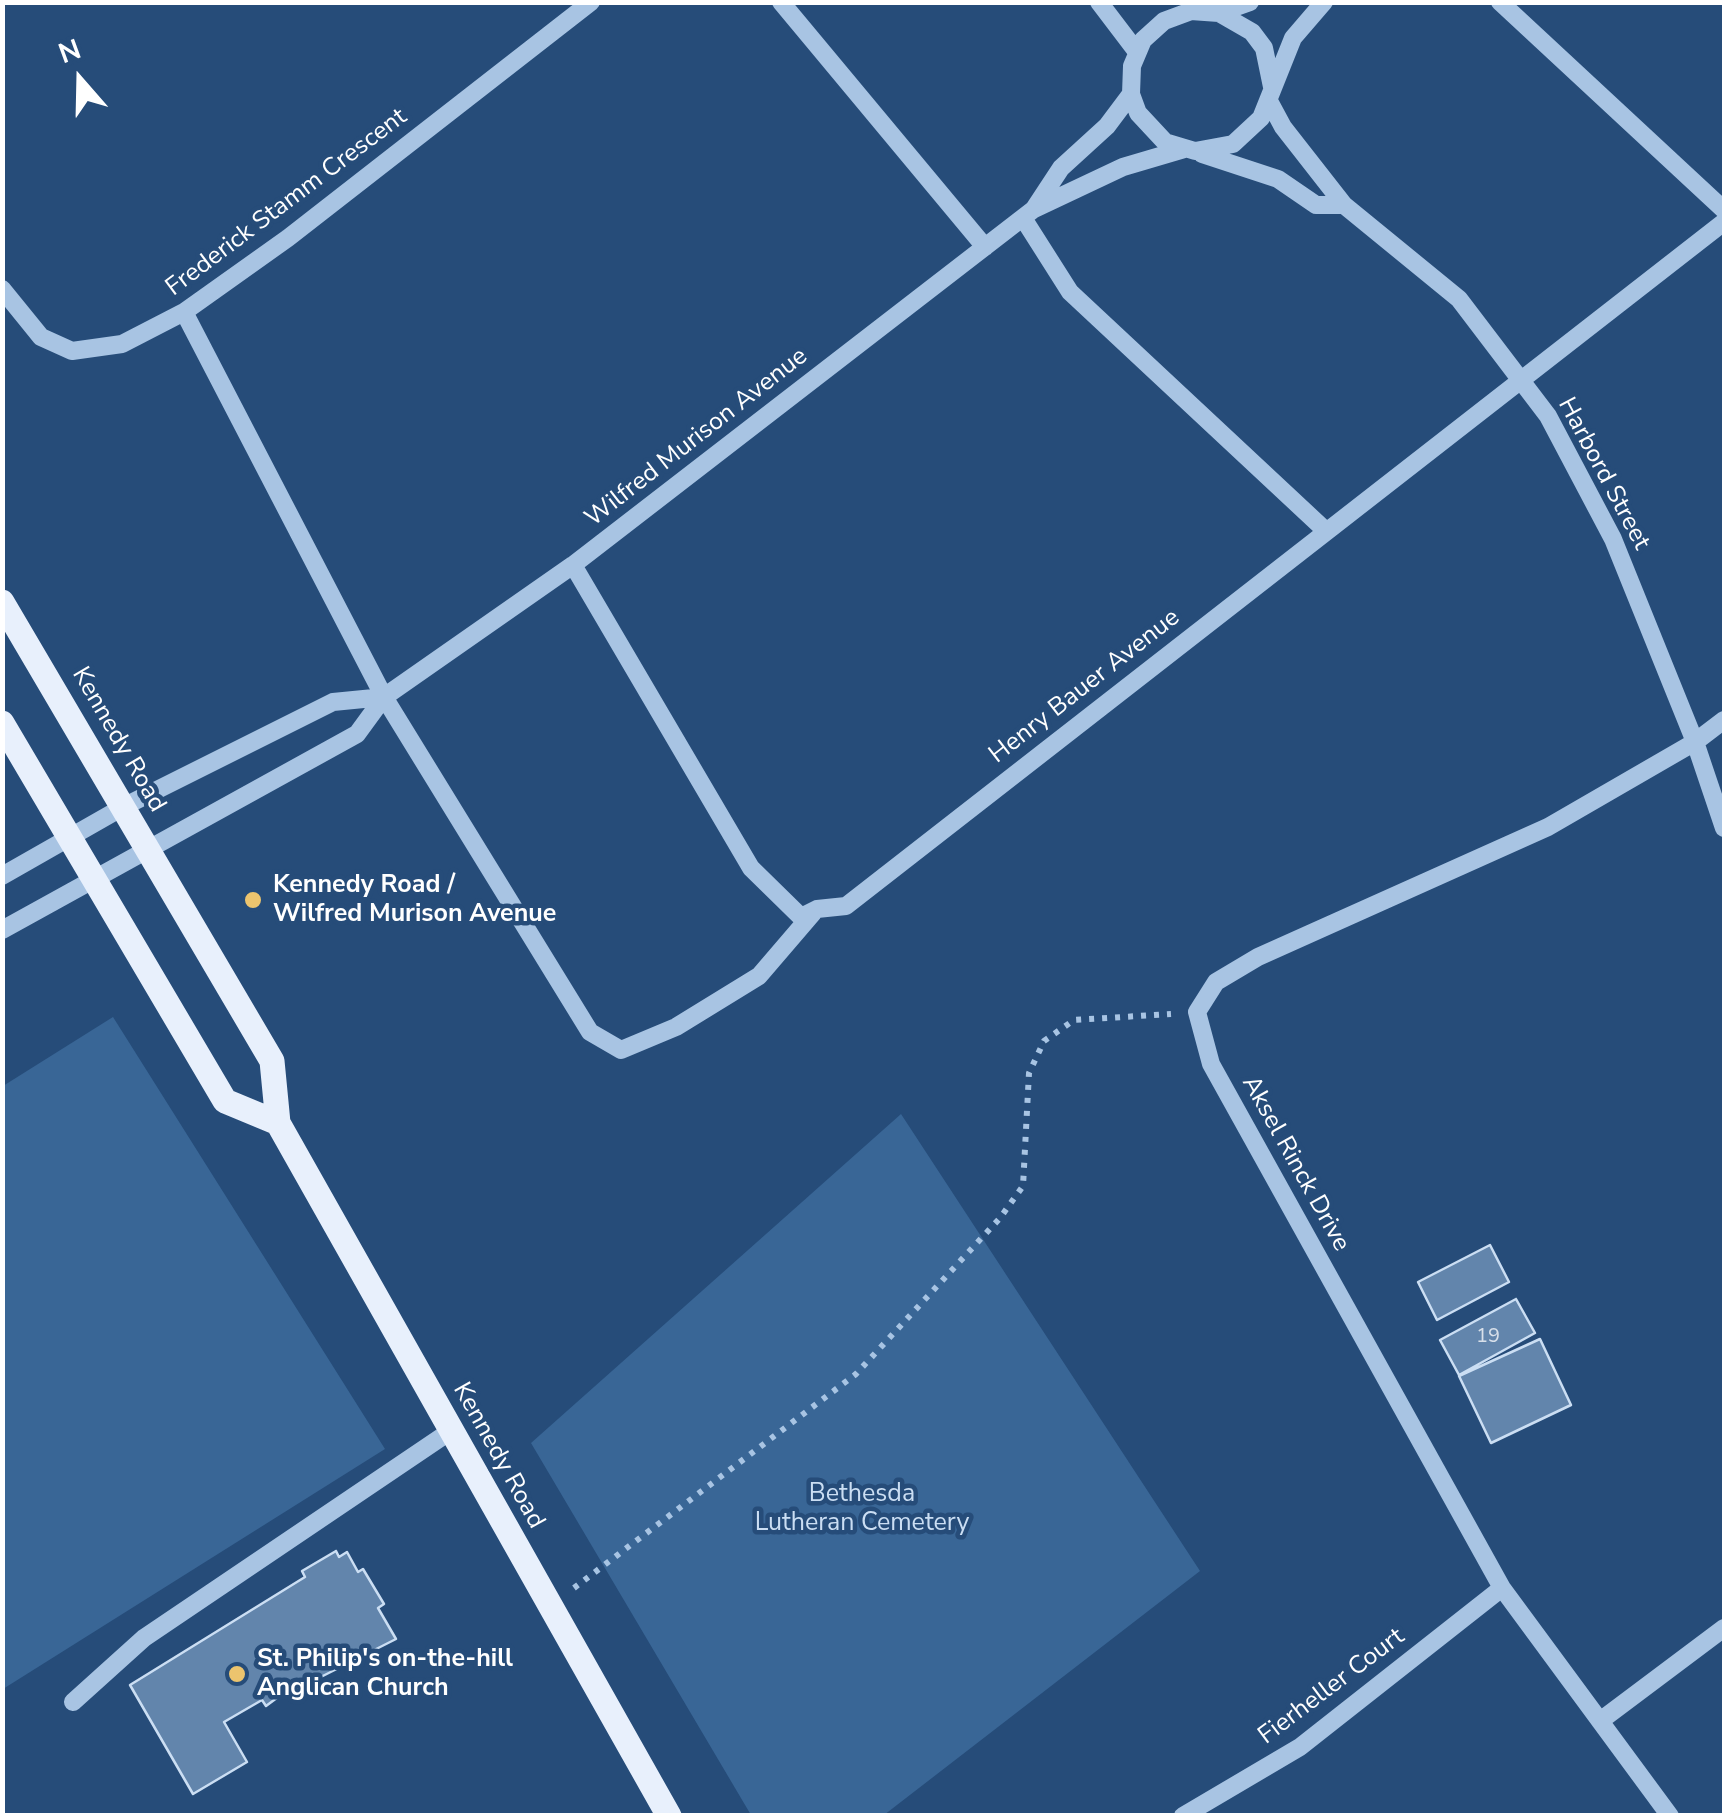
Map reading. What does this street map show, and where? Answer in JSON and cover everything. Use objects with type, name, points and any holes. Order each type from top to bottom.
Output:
[{"type":"main road","name":"Kennedy Road","points":[[2,602],[272,1061],[278,1124],[669,1816]]},
{"type":"main road","points":[[2,723],[224,1101],[278,1124]]},
{"type":"street","name":"Frederick Stamm Crescent","points":[[2,289],[41,337],[72,351],[122,344],[184,312],[288,238],[591,2]]},
{"type":"street","points":[[782,2],[985,248]]},
{"type":"street","points":[[1099,2],[1136,52]]},
{"type":"street","points":[[1171,2],[1191,11],[1219,13],[1237,20],[1264,48],[1270,94]]},
{"type":"street","points":[[1219,13],[1250,2]]},
{"type":"street","points":[[1191,11],[1152,29],[1136,52],[1132,94],[1150,129],[1189,150],[1232,144],[1248,134],[1293,38],[1324,2]]},
{"type":"street","points":[[1500,2],[1724,210]]},
{"type":"street","name":"Wilfred Murison Avenue","points":[[1028,214],[1061,168],[1107,126],[1132,94]]},
{"type":"street","name":"Harbord Street","points":[[1270,94],[1283,127],[1344,204],[1459,300],[1548,416],[1612,540],[1695,742],[1724,828]]},
{"type":"street","name":"Wilfred Murison Avenue","points":[[2,930],[357,734],[384,697],[573,565],[1028,214],[1123,167],[1189,150]]},
{"type":"street","name":"Harbord Street","points":[[1189,150],[1278,179],[1316,205],[1344,204]]},
{"type":"street","points":[[1028,214],[1070,292],[1326,531]]},
{"type":"street","name":"Henry Bauer Avenue","points":[[817,909],[846,906],[1724,222]]},
{"type":"street","points":[[184,312],[384,697],[590,1032],[621,1050],[676,1027],[759,976],[817,909]]},
{"type":"street","points":[[573,565],[751,868],[801,917],[817,909]]},
{"type":"street","name":"Wilfred Murison Avenue","points":[[2,876],[123,807],[333,702],[384,697]]},
{"type":"street","points":[[1197,1012],[1216,982],[1258,957],[1548,828],[1695,742],[1724,720]]},
{"type":"street","name":"Aksel Rinck Drive","points":[[1197,1012],[1211,1064],[1502,1588],[1670,1816]]},
{"type":"street","points":[[73,1702],[144,1638],[449,1432]]},
{"type":"street","name":"Fierheller Court","points":[[1184,1816],[1300,1747],[1502,1588]]},
{"type":"street","points":[[1600,1721],[1724,1628]]},
{"type":"path","points":[[548,1607],[856,1374],[1000,1218],[1023,1186],[1029,1073],[1044,1041],[1074,1020],[1197,1012]]},
{"type":"green space","points":[[113,1017],[385,1449],[3,1689],[3,1086]]},
{"type":"green space","name":"Bethesda Lutheran Cemetery","points":[[901,1114],[1200,1571],[884,1815],[751,1815],[531,1443]]},
{"type":"building","points":[[1490,1245],[1509,1282],[1437,1320],[1418,1282]]},
{"type":"building","points":[[1516,1299],[1535,1333],[1459,1375],[1440,1340]]},
{"type":"building","points":[[1540,1339],[1571,1405],[1491,1443],[1459,1376]]},
{"type":"building","name":"St. Philip's on-the-hill Anglican Church","points":[[336,1551],[339,1557],[347,1552],[358,1572],[363,1569],[384,1604],[378,1608],[396,1639],[299,1688],[297,1683],[266,1706],[262,1700],[224,1722],[247,1762],[193,1794],[130,1685],[305,1577],[302,1571]]},
{"type":"place","name":"Kennedy Road / Wilfred Murison Avenue","points":[[253,900]]},
{"type":"place","name":"St. Philip's on-the-hill Anglican Church","points":[[237,1674]]}]
